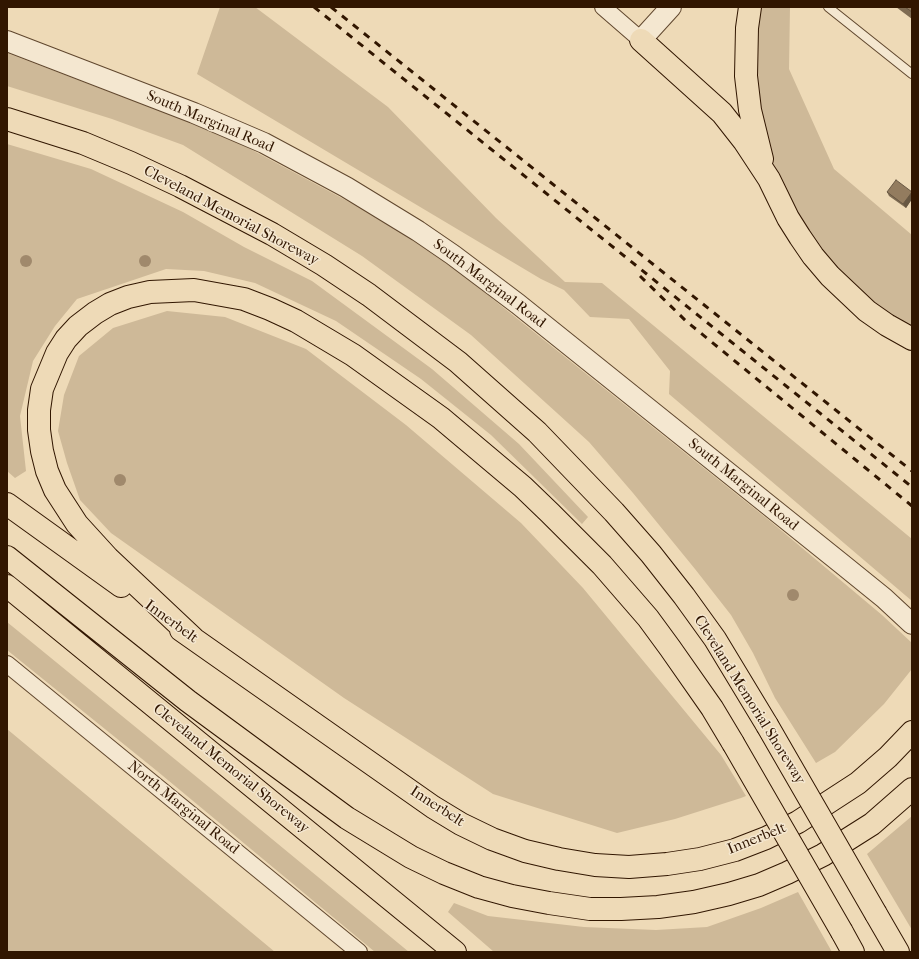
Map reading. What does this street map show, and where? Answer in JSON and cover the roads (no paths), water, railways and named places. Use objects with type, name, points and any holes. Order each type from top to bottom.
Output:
[{"type":"highway","points":[[750,7],[747,28],[746,76],[750,110],[768,179]]},
{"type":"highway","points":[[640,40],[722,113],[744,141],[768,179],[788,218],[800,237],[813,256],[830,276],[867,311],[887,325],[912,339]]},
{"type":"highway","name":"Cleveland Memorial Shoreway","points":[[7,119],[83,143],[131,163],[180,186],[272,234],[324,265],[369,295],[458,362],[537,432],[614,512],[651,554],[715,639],[767,725],[898,952]]},
{"type":"highway","points":[[193,638],[108,558],[77,524],[55,490],[46,464],[39,430],[39,410],[42,389],[57,353],[66,340],[78,326],[110,304],[128,297],[150,292],[194,290],[244,299],[296,320],[353,355],[441,418],[523,487],[602,565],[648,618],[670,648],[712,708],[853,952]]},
{"type":"highway","name":"Innerbelt","points":[[7,504],[193,638],[433,806],[461,824],[492,839],[525,851],[595,865],[629,867],[667,864],[700,859],[735,850],[766,838],[798,822],[858,783],[888,757],[912,732]]},
{"type":"highway","points":[[7,557],[188,701],[347,818],[411,858],[479,887],[512,896],[549,904],[621,909],[680,904],[729,894],[759,885],[787,873],[835,847],[872,824],[912,789]]},
{"type":"highway","name":"Cleveland Memorial Shoreway","points":[[7,586],[455,952]]},
{"type":"street","points":[[603,7],[640,40],[671,7]]},
{"type":"street","name":"South Marginal Road","points":[[7,41],[187,110],[264,143],[346,187],[418,231],[518,304],[884,598],[912,624]]},
{"type":"street","name":"North Marginal Road","points":[[7,664],[359,952]]},
{"type":"lane","points":[[828,7],[912,74]]},
{"type":"railway","points":[[314,7],[912,487]]},
{"type":"railway","points":[[331,7],[912,471]]},
{"type":"railway","points":[[640,276],[686,321],[912,506]]}]
